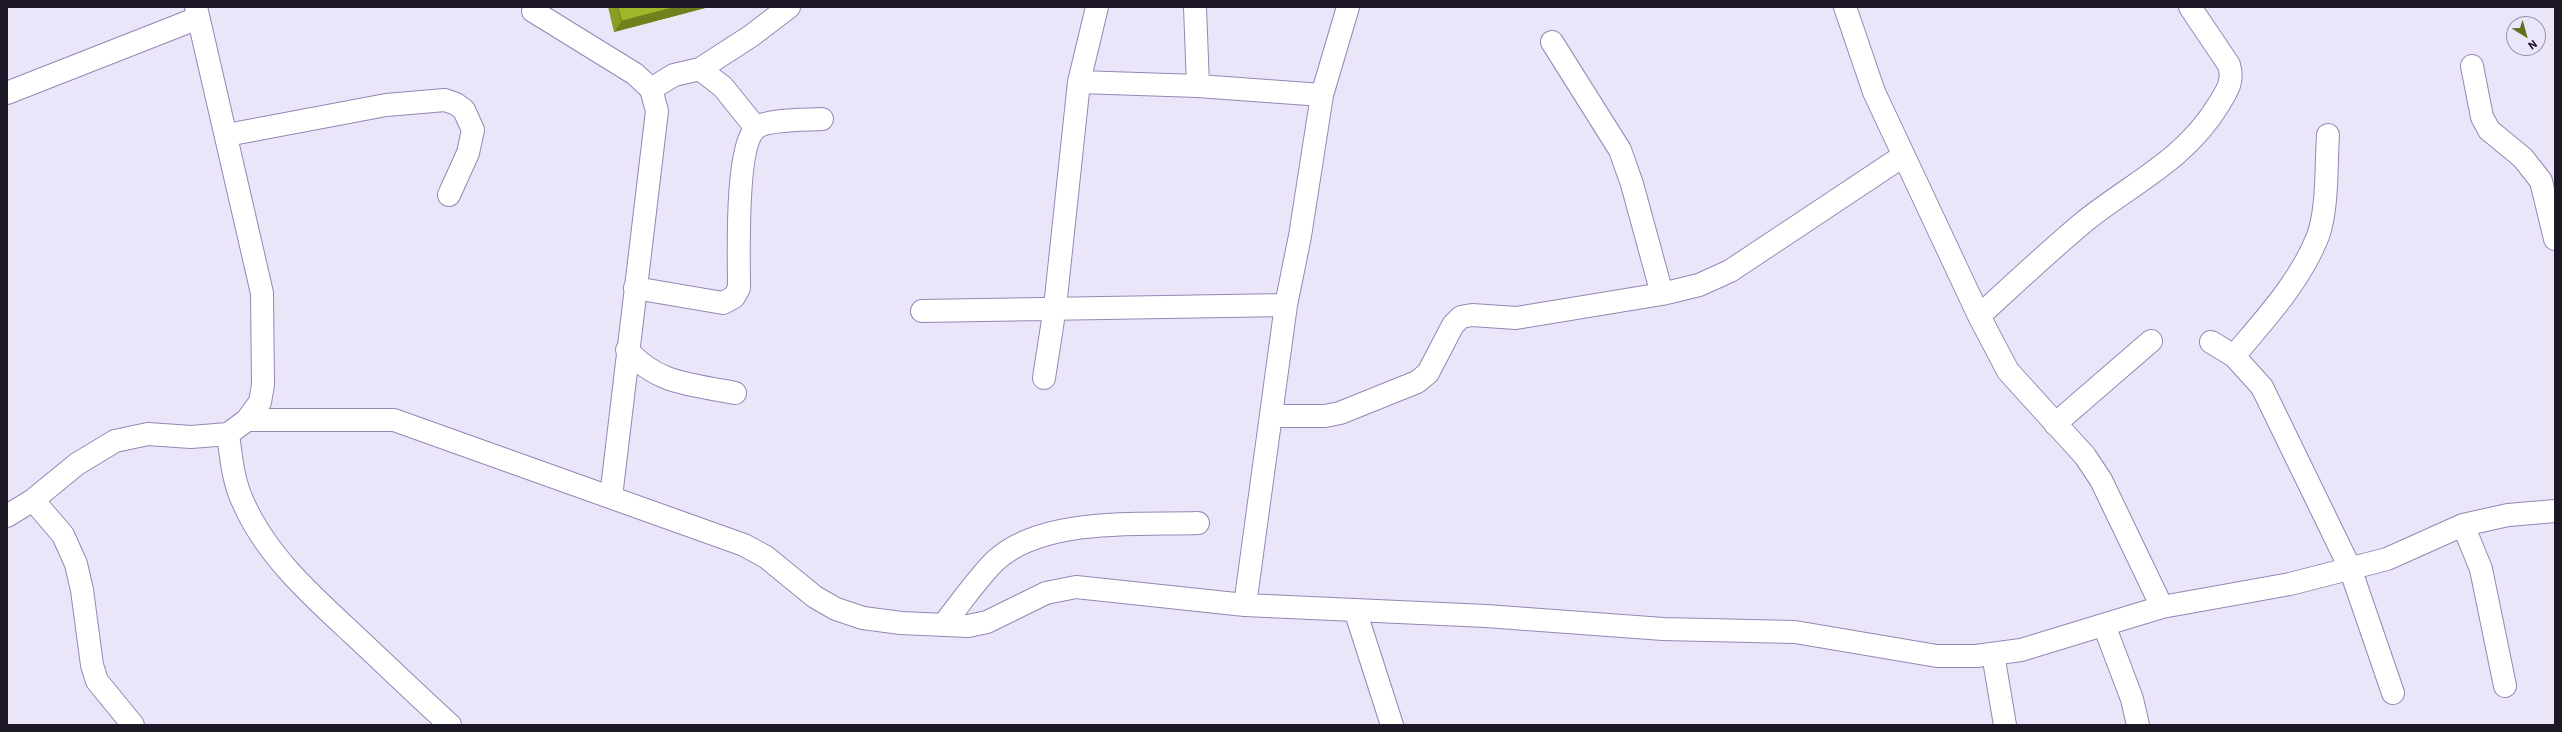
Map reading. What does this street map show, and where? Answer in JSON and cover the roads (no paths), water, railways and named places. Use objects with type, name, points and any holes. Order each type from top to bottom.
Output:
[{"type":"street","points":[[651,89],[674,75],[700,69],[763,28],[789,7]]},
{"type":"street","points":[[1044,378],[1055,307],[1079,82],[1097,7]]},
{"type":"street","points":[[1195,7],[1198,86]]},
{"type":"street","points":[[1246,605],[1286,305],[1300,236],[1322,95],[1348,7]]},
{"type":"street","points":[[1845,7],[1874,92],[1979,316],[2008,371],[2085,456],[2101,480],[2162,607]]},
{"type":"street","points":[[1979,316],[2086,221],[2171,160],[2192,142],[2216,108],[2229,86],[2232,74],[2229,65],[2190,7]]},
{"type":"street","points":[[532,11],[635,74],[651,89],[657,111],[627,350],[612,497]]},
{"type":"street","points":[[7,93],[197,13],[227,135],[262,293],[263,385],[260,402],[247,420],[228,434],[191,437],[148,434],[115,441],[77,464],[33,500],[7,516]]},
{"type":"street","points":[[1552,42],[1620,150],[1632,184],[1662,294]]},
{"type":"street","points":[[2472,66],[2482,117],[2490,130],[2534,169],[2541,181],[2555,239]]},
{"type":"street","points":[[700,69],[723,87],[756,128]]},
{"type":"street","points":[[1079,82],[1198,86],[1322,95]]},
{"type":"street","points":[[227,135],[386,105],[445,100],[456,104],[464,110],[473,130],[468,153],[449,195]]},
{"type":"street","points":[[635,288],[723,302],[734,297],[739,288],[739,200],[750,137],[756,128],[765,123],[822,118]]},
{"type":"street","points":[[2234,356],[2278,305],[2318,235],[2322,216],[2328,135]]},
{"type":"street","points":[[1271,416],[1318,416],[1340,412],[1417,382],[1428,373],[1454,325],[1461,317],[1472,315],[1516,318],[1662,294],[1699,285],[1730,271],[1903,156]]},
{"type":"street","points":[[922,311],[1055,307],[1286,305]]},
{"type":"street","points":[[2055,424],[2151,341]]},
{"type":"street","points":[[2211,342],[2234,356],[2262,387],[2350,568],[2393,693]]},
{"type":"street","points":[[627,350],[640,364],[662,378],[735,393]]},
{"type":"street","points":[[247,420],[394,420],[744,545],[782,568],[815,597],[836,609],[863,618],[901,623],[968,626],[987,622],[1046,594],[1076,587],[1246,605],[1355,610],[1663,629],[1795,632],[1937,656],[1993,654],[2021,650],[2162,607],[2290,584],[2387,559],[2463,525],[2508,515],[2555,511],[2555,507]]},
{"type":"street","points":[[228,434],[233,470],[242,501],[253,523],[272,550],[309,592],[450,725]]},
{"type":"street","points":[[33,500],[63,534],[76,564],[82,590],[92,665],[97,681],[133,725]]},
{"type":"street","points":[[943,625],[996,561],[1013,549],[1051,532],[1090,526],[1198,523]]},
{"type":"street","points":[[2463,525],[2481,569],[2505,686]]},
{"type":"street","points":[[1355,610],[1392,725]]},
{"type":"street","points":[[2104,625],[2132,699],[2138,725]]},
{"type":"street","points":[[1993,654],[2005,725]]}]
